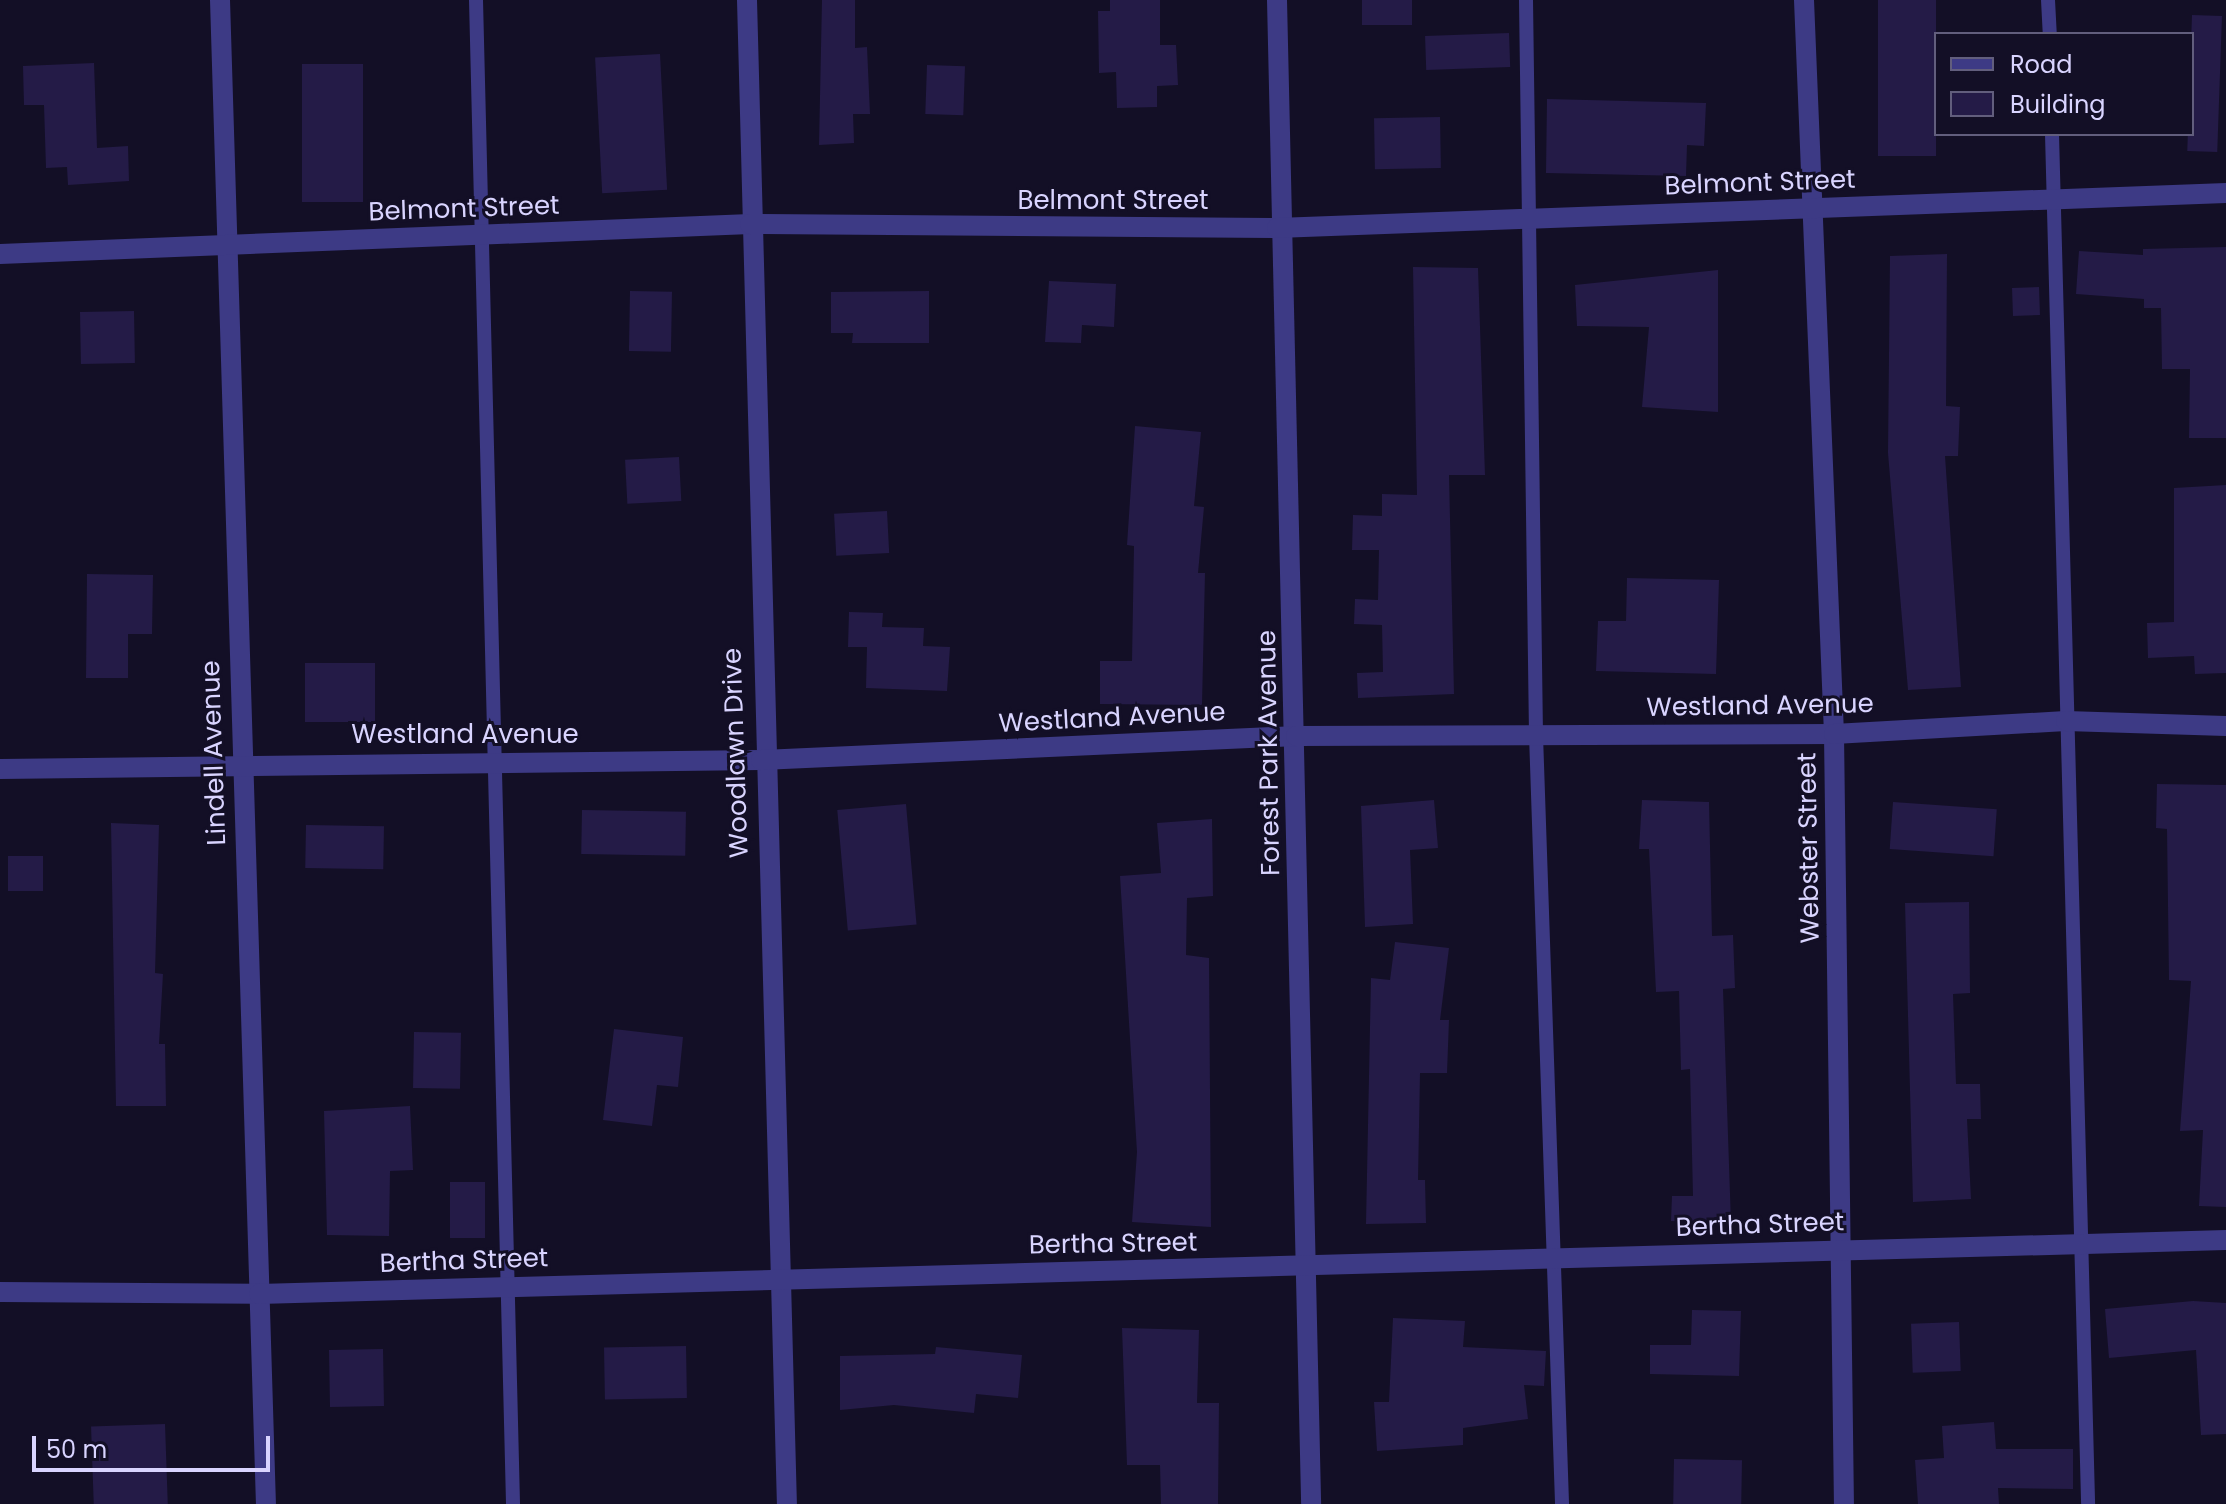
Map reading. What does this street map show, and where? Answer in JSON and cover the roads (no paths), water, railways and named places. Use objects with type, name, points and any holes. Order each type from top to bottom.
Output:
[{"type":"street","name":"Lindell Avenue","points":[[220,0],[229,243],[240,761],[266,1504]]},
{"type":"street","name":"Woodlawn Drive","points":[[747,0],[761,760],[787,1504]]},
{"type":"street","name":"Forest Park Avenue","points":[[1277,0],[1277,228],[1296,736],[1311,1504]]},
{"type":"street","name":"Webster Street","points":[[1804,0],[1834,734],[1844,1504]]},
{"type":"street","name":"Belmont Street","points":[[0,254],[750,224],[1277,228],[2226,193]]},
{"type":"street","name":"Westland Avenue","points":[[0,769],[240,761],[761,760],[1296,736],[1834,734],[2066,721],[2226,726]]},
{"type":"street","name":"Bertha Street","points":[[0,1292],[259,1294],[781,1277],[2226,1240]]},
{"type":"lane","points":[[476,0],[513,1504]]},
{"type":"lane","points":[[1526,0],[1536,735],[1557,1258],[1562,1504]]},
{"type":"lane","points":[[2048,0],[2050,32]]},
{"type":"lane","points":[[2052,136],[2088,1504]]}]
